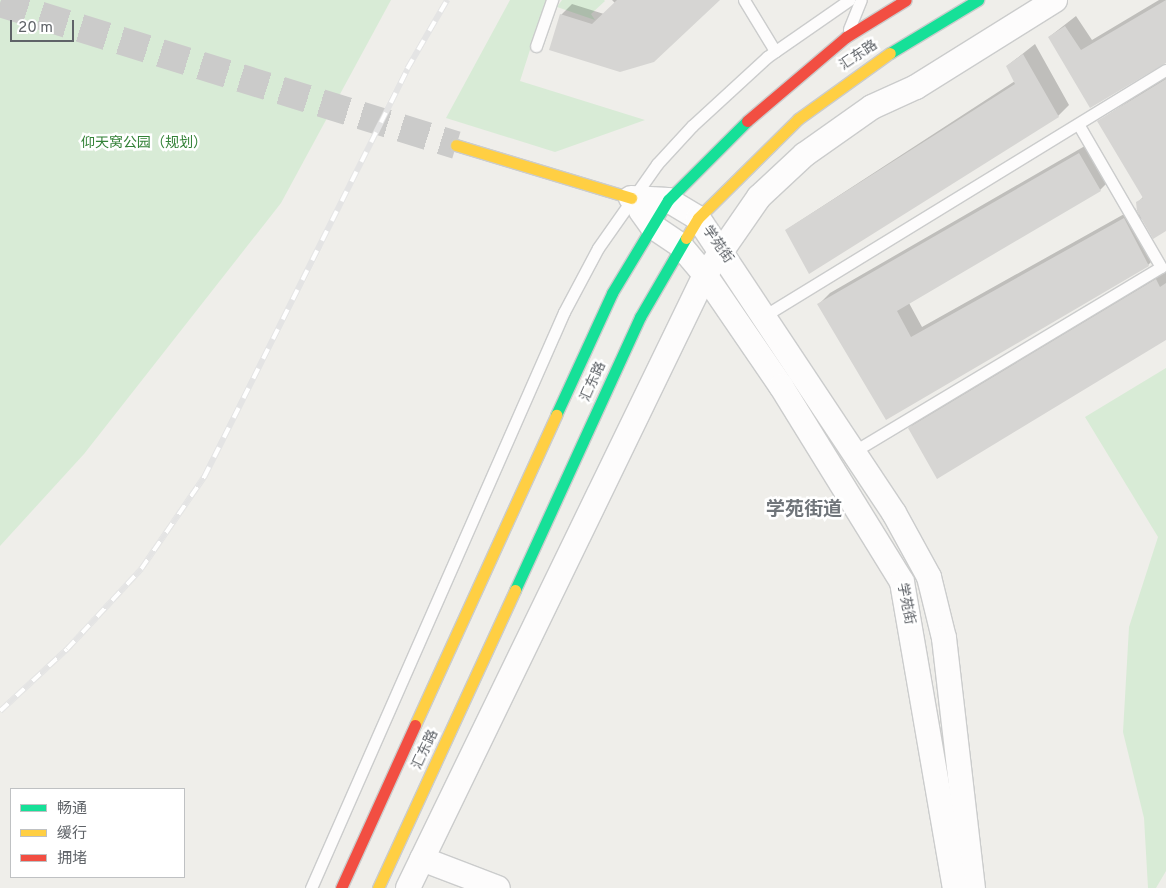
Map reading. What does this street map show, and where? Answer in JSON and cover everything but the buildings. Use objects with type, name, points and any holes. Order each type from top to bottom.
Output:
[{"type":"main road","name":"汇东路","points":[[341,888],[612,293],[668,200],[777,91],[846,37],[906,0]]},
{"type":"main road","name":"汇东路","points":[[378,888],[640,317],[680,245],[698,218],[740,172],[812,108],[862,70],[978,0]]},
{"type":"main road","points":[[456,145],[631,198]]},
{"type":"street","points":[[408,888],[705,275],[760,197],[804,155],[872,107],[916,87],[1055,0]]},
{"type":"street","name":"学苑街","points":[[631,198],[668,200],[698,218],[722,251],[853,452],[929,577],[944,638],[974,888]]},
{"type":"street","name":"学苑街","points":[[631,198],[652,226],[680,245],[705,275],[781,386],[902,582],[954,888]]},
{"type":"street","points":[[422,859],[498,888]]},
{"type":"lane","points":[[536,46],[552,0]]},
{"type":"lane","points":[[744,0],[775,51]]},
{"type":"lane","points":[[311,888],[564,312],[631,198],[692,126],[775,51],[849,0]]},
{"type":"lane","points":[[846,37],[861,0]]},
{"type":"lane","points":[[764,316],[1166,70]]},
{"type":"lane","points":[[853,452],[1161,267],[1078,124]]},
{"type":"green space","name":"仰天窝公园（规划）","points":[[0,0],[391,0],[281,203],[84,454],[0,546]]},
{"type":"green space","points":[[510,0],[546,0],[520,81],[645,120],[555,152],[446,118]]},
{"type":"green space","points":[[562,0],[605,1],[591,14],[595,20],[557,7]]},
{"type":"green space","points":[[1166,368],[1166,871],[1156,888],[1148,888],[1144,818],[1123,732],[1129,627],[1158,537],[1085,417]]},
{"type":"tunnel","points":[[0,3],[456,145]]},
{"type":"railway","points":[[0,711],[67,649],[141,569],[204,477],[407,69],[447,0]]},
{"type":"traffic: fast","points":[[890,53],[978,0]]},
{"type":"traffic: fast","points":[[556,415],[612,293],[668,200],[747,121]]},
{"type":"traffic: fast","points":[[515,590],[640,317],[686,238]]},
{"type":"traffic: slow","points":[[686,238],[698,218],[798,119],[890,53]]},
{"type":"traffic: slow","points":[[456,145],[631,198]]},
{"type":"traffic: slow","points":[[415,725],[556,415]]},
{"type":"traffic: slow","points":[[378,888],[515,590]]},
{"type":"traffic: jam","points":[[747,121],[846,37],[906,0]]},
{"type":"traffic: jam","points":[[341,888],[415,725]]},
{"type":"district","name":"学苑街道","points":[[804,511]]}]
